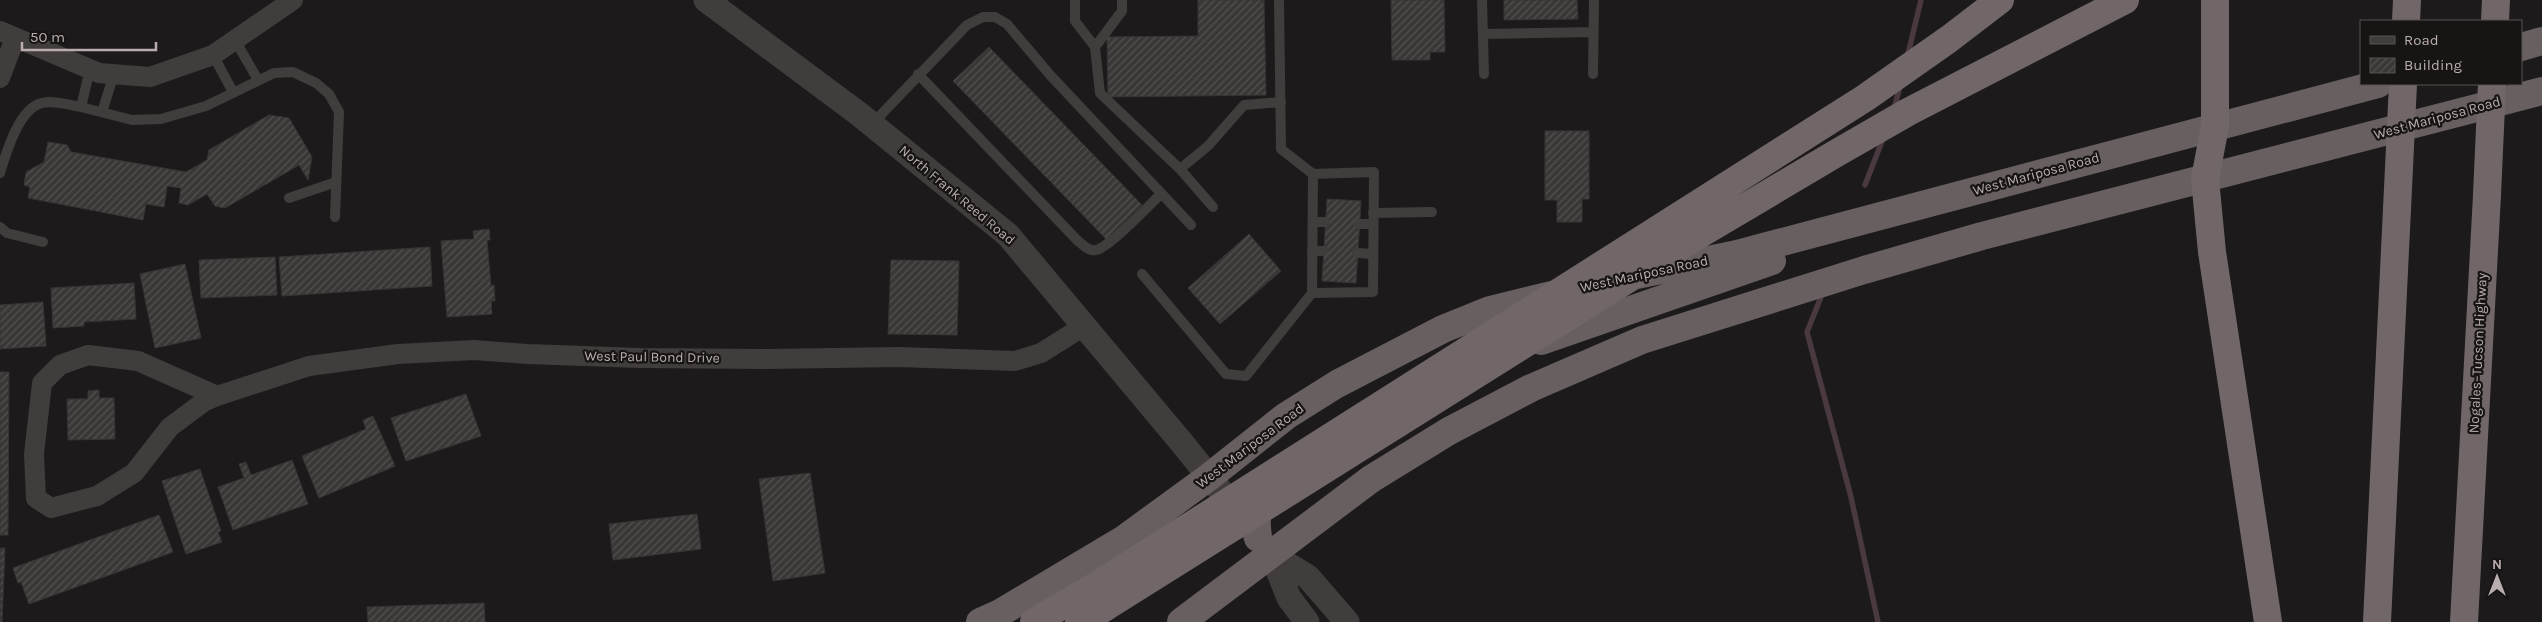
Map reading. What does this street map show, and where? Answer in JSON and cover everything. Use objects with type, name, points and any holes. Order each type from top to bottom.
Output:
[{"type":"highway","points":[[1079,622],[1099,597],[1864,98],[1949,39],[2000,0]]},
{"type":"highway","points":[[1034,622],[1099,597],[1835,154],[1908,112],[2125,0]]},
{"type":"highway","points":[[2215,0],[2215,126],[2206,179],[2212,252],[2268,622]]},
{"type":"highway","points":[[2406,20],[2407,0]]},
{"type":"highway","points":[[2495,20],[2496,0]]},
{"type":"highway","points":[[2522,47],[2542,41]]},
{"type":"highway","name":"West Mariposa Road","points":[[980,622],[1000,613],[1124,539],[1286,416],[1337,384],[1443,329],[1490,310],[1568,291],[1741,263],[1906,209],[2374,85]]},
{"type":"highway","points":[[2377,622],[2403,85]]},
{"type":"highway","name":"Nogales–Tucson Highway","points":[[2464,622],[2492,85]]},
{"type":"highway","name":"West Mariposa Road","points":[[1181,622],[1265,547],[1449,431],[1531,388],[1642,340],[1751,305],[2006,230],[2542,91]]},
{"type":"highway","points":[[1265,547],[1256,521],[1263,499],[1274,489],[1355,436],[1455,378],[1500,357],[1741,263]]},
{"type":"street","points":[[0,78],[8,34],[99,73],[150,77],[213,55],[293,0]]},
{"type":"street","name":"North Frank Reed Road","points":[[706,0],[872,124],[1008,235],[1265,547]]},
{"type":"street","name":"West Paul Bond Drive","points":[[218,396],[138,361],[88,355],[60,365],[42,383],[34,454],[36,498],[51,508],[96,496],[134,473],[170,427],[205,401],[309,366],[398,354],[464,350],[650,358],[766,360],[899,357],[1016,361],[1041,353],[1084,326]]},
{"type":"street","points":[[1265,547],[1289,598],[1308,622]]},
{"type":"street","points":[[1265,547],[1308,577],[1346,622]]},
{"type":"lane","points":[[1075,0],[1075,21],[1095,46],[1100,93],[1180,169],[1213,207]]},
{"type":"lane","points":[[1095,46],[1122,11],[1122,0]]},
{"type":"lane","points":[[1279,0],[1282,149],[1313,174],[1374,172],[1373,292],[1312,293]]},
{"type":"lane","points":[[1482,0],[1484,74]]},
{"type":"lane","points":[[1593,74],[1594,0]]},
{"type":"lane","points":[[872,124],[918,74],[967,26],[983,17],[995,17],[1007,24],[1050,76],[1191,225]]},
{"type":"lane","points":[[1483,34],[1593,32]]},
{"type":"lane","points":[[235,40],[258,80]]},
{"type":"lane","points":[[213,55],[233,92]]},
{"type":"lane","points":[[81,107],[90,69]]},
{"type":"lane","points":[[0,173],[5,156],[26,112],[34,105],[44,102],[81,107],[132,120],[161,119],[206,106],[274,74],[293,72],[316,83],[329,94],[339,112],[335,217]]},
{"type":"lane","points":[[102,112],[114,74]]},
{"type":"lane","points":[[918,74],[1077,240],[1090,250],[1097,250],[1115,237],[1161,194]]},
{"type":"lane","points":[[1180,169],[1208,146],[1244,104],[1281,102]]},
{"type":"lane","points":[[1142,274],[1226,374],[1246,376],[1312,293],[1313,174]]},
{"type":"lane","points":[[289,198],[336,182]]},
{"type":"lane","points":[[1373,213],[1432,212]]},
{"type":"lane","points":[[1313,222],[1325,222]]},
{"type":"lane","points":[[1360,224],[1373,224]]},
{"type":"lane","points":[[0,227],[7,233],[43,242]]},
{"type":"lane","points":[[1312,250],[1324,251]]},
{"type":"lane","points":[[1357,253],[1373,254]]},
{"type":"building","points":[[1198,0],[1264,0],[1266,95],[1108,97],[1107,37],[1198,36]]},
{"type":"building","points":[[1391,0],[1444,0],[1445,52],[1430,52],[1430,60],[1392,60]]},
{"type":"building","points":[[1504,0],[1577,0],[1578,19],[1504,20]]},
{"type":"building","points":[[989,47],[1142,205],[1106,239],[953,81]]},
{"type":"building","points":[[269,115],[289,118],[312,157],[308,180],[299,165],[225,208],[215,206],[207,194],[188,205],[179,203],[181,188],[167,186],[164,207],[146,204],[143,220],[28,198],[30,187],[24,185],[26,172],[44,162],[48,142],[67,145],[71,152],[186,172],[207,160],[209,150]]},
{"type":"building","points":[[1545,131],[1589,131],[1589,199],[1582,199],[1582,222],[1557,222],[1557,200],[1545,200]]},
{"type":"building","points":[[1327,199],[1361,201],[1356,283],[1322,281]]},
{"type":"building","points":[[489,229],[490,240],[487,240],[491,286],[494,285],[495,301],[491,301],[492,314],[447,317],[441,241],[474,239],[473,231]]},
{"type":"building","points":[[1249,234],[1281,271],[1220,324],[1188,288]]},
{"type":"building","points":[[430,247],[432,286],[282,296],[279,257]]},
{"type":"building","points":[[275,257],[277,295],[201,298],[199,260]]},
{"type":"building","points":[[891,260],[959,261],[957,335],[888,334]]},
{"type":"building","points":[[185,264],[201,338],[155,348],[140,274]]},
{"type":"building","points":[[134,283],[136,319],[84,322],[84,326],[53,328],[51,288]]},
{"type":"building","points":[[43,302],[46,346],[0,349],[0,305]]},
{"type":"building","points":[[0,372],[9,372],[8,535],[0,535]]},
{"type":"building","points":[[99,390],[99,398],[114,398],[115,439],[68,440],[67,399],[88,399],[88,391]]},
{"type":"building","points":[[466,394],[481,436],[406,461],[391,418]]},
{"type":"building","points":[[373,416],[395,466],[319,498],[302,456],[366,429],[363,420]]},
{"type":"building","points":[[292,460],[308,504],[233,530],[218,487],[244,478],[239,464],[246,462],[251,475]]},
{"type":"building","points":[[200,469],[221,531],[218,532],[222,542],[186,554],[162,481]]},
{"type":"building","points":[[810,473],[825,573],[773,581],[759,479]]},
{"type":"building","points":[[697,514],[701,549],[613,560],[609,524]]},
{"type":"building","points":[[159,515],[173,552],[29,604],[21,582],[18,583],[13,568]]},
{"type":"building","points":[[0,548],[5,548],[2,622],[0,622]]},
{"type":"building","points":[[484,603],[485,622],[368,622],[367,607]]},
{"type":"waterway","points":[[1907,58],[1921,0]]},
{"type":"waterway","points":[[1894,109],[1900,86]]},
{"type":"waterway","points":[[1865,185],[1884,136]]},
{"type":"waterway","points":[[1821,297],[1807,332],[1851,497],[1878,622]]}]
